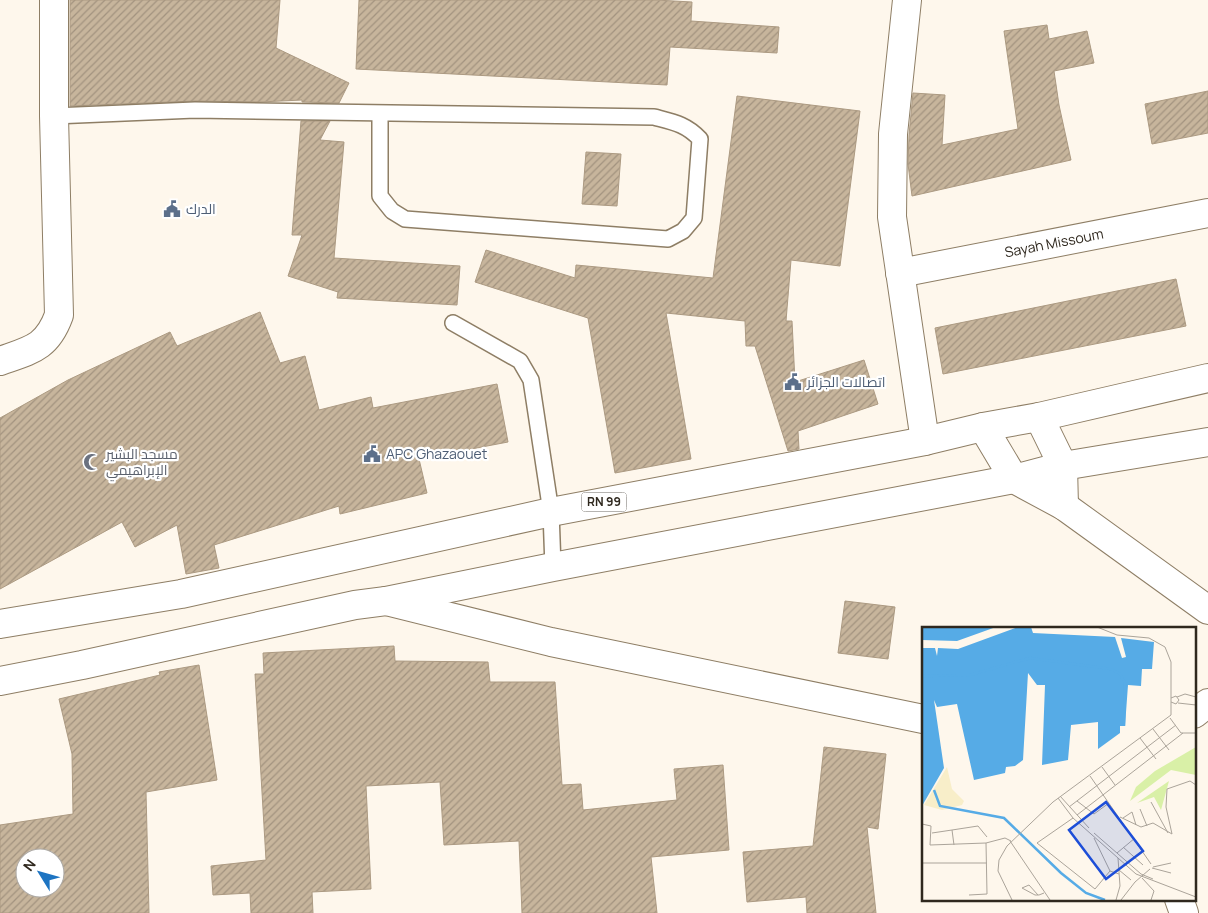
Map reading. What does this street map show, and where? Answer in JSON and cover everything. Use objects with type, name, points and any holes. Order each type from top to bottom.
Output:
[{"type":"main road","points":[[0,361],[29,351],[39,345],[48,337],[59,314],[54,116],[54,0]]},
{"type":"main road","points":[[908,0],[893,134],[892,217],[925,441]]},
{"type":"main road","name":"Sayah Missoum","points":[[900,273],[1208,212]]},
{"type":"main road","name":"RN 99","points":[[0,624],[181,594],[551,512],[925,441],[1208,378]]},
{"type":"main road","points":[[1039,417],[1063,466],[1064,506]]},
{"type":"main road","points":[[984,427],[1014,479],[1064,506],[1205,606]]},
{"type":"main road","points":[[0,681],[82,665],[355,605],[386,601],[553,567],[1014,479],[1063,466],[1208,442]]},
{"type":"main road","points":[[386,601],[551,642],[922,719]]},
{"type":"main road","points":[[1196,712],[1208,703]]},
{"type":"main road","points":[[1179,900],[1184,913]]},
{"type":"lane","points":[[54,116],[195,110],[654,117],[679,124],[691,130],[700,139],[694,218],[684,231],[668,239],[405,219],[392,211],[380,196],[380,113]]},
{"type":"lane","points":[[453,323],[520,361],[531,380],[551,512],[553,567]]},
{"type":"building","points":[[70,0],[280,0],[276,48],[349,83],[339,103],[302,102],[302,100],[260,102],[195,101],[70,106]]},
{"type":"building","points":[[359,0],[656,0],[692,2],[691,21],[779,27],[777,53],[670,47],[667,85],[356,69]]},
{"type":"building","points":[[1047,25],[1049,39],[1087,31],[1094,63],[1054,71],[1071,160],[912,196],[908,164],[913,93],[945,95],[942,145],[1018,129],[1004,31]]},
{"type":"building","points":[[1208,91],[1208,133],[1152,144],[1145,104]]},
{"type":"building","points":[[737,96],[860,111],[840,266],[791,260],[786,321],[792,321],[795,382],[864,360],[878,404],[798,431],[799,449],[788,451],[755,346],[746,346],[745,321],[666,313],[691,459],[615,473],[588,318],[475,282],[486,250],[575,278],[576,265],[713,278]]},
{"type":"building","points":[[301,121],[330,121],[320,140],[344,142],[334,258],[460,266],[457,305],[337,298],[338,292],[288,276],[302,235],[292,235]]},
{"type":"building","points":[[586,152],[621,154],[617,206],[582,204]]},
{"type":"building","points":[[1176,279],[1186,326],[943,374],[935,328]]},
{"type":"building","points":[[260,312],[280,363],[305,356],[319,410],[371,397],[373,408],[497,384],[508,442],[419,459],[427,493],[340,514],[339,506],[214,545],[219,568],[186,574],[177,525],[135,547],[122,522],[0,589],[0,418],[68,380],[170,332],[177,346]]},
{"type":"building","points":[[845,601],[895,607],[888,659],[838,653]]},
{"type":"building","points":[[394,646],[395,661],[488,662],[490,682],[555,682],[562,785],[581,784],[583,810],[677,800],[674,769],[723,765],[729,850],[651,857],[657,913],[522,913],[519,841],[444,845],[440,782],[366,786],[371,889],[312,892],[313,913],[251,913],[250,893],[213,895],[211,866],[266,860],[255,674],[264,674],[263,653]]},
{"type":"building","points":[[199,665],[217,780],[146,792],[149,913],[0,913],[0,825],[73,814],[72,754],[59,699],[160,675],[159,672]]},
{"type":"building","points":[[824,747],[886,754],[878,829],[867,827],[876,913],[807,913],[806,897],[747,902],[743,852],[813,846]]},
{"type":"place","name":"الدرك","points":[[172,209]]},
{"type":"place","name":"اتصالات الجزائر","points":[[793,382]]},
{"type":"place","name":"APC Ghazaouet","points":[[372,454]]},
{"type":"place","name":"مسجد البشير الإبراهيمي","points":[[92,462]]}]
